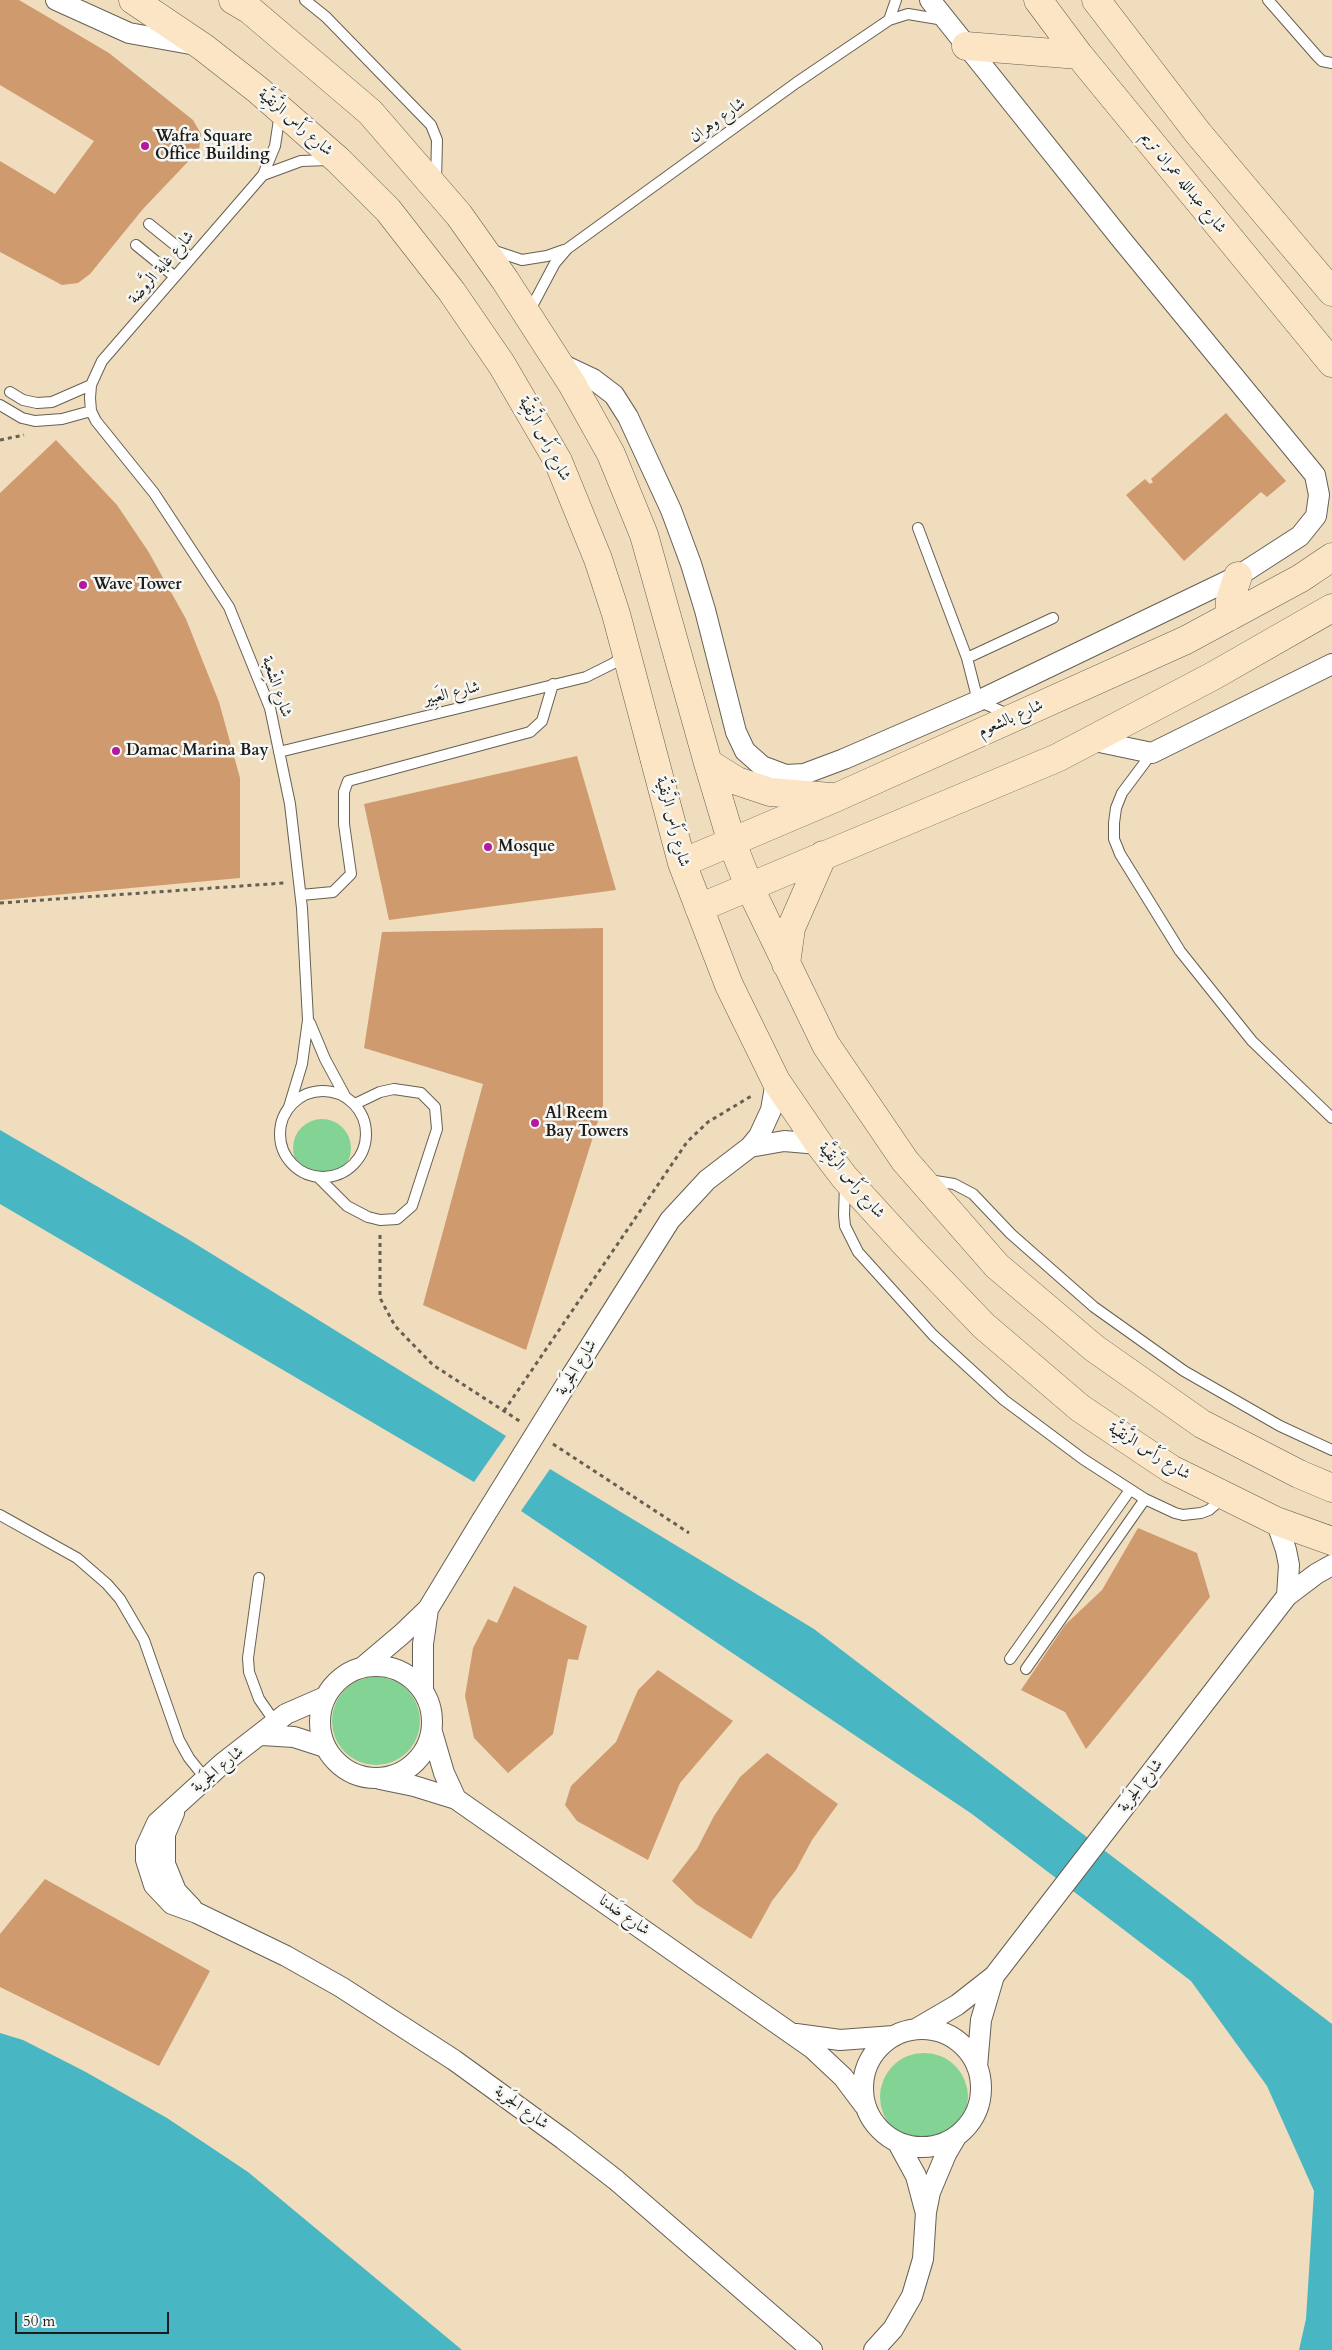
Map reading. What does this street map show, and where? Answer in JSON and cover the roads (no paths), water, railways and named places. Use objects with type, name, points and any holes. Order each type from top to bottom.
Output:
[{"type":"street","points":[[56,0],[129,33],[203,47]]},
{"type":"street","name":"شارع رَأس الرَّنقِيَّة","points":[[133,0],[203,47],[281,110],[338,160],[388,210],[452,292],[502,365],[558,460],[598,559],[616,614],[682,863],[729,985],[776,1081],[845,1178],[984,1326],[1080,1408],[1170,1469],[1276,1521],[1332,1541]]},
{"type":"street","points":[[233,0],[250,10],[370,112],[436,189],[481,246],[559,363],[611,454],[644,535],[708,763],[732,843],[748,886],[826,1045],[905,1160],[998,1266],[1094,1348],[1202,1424],[1299,1474],[1332,1488]]},
{"type":"street","points":[[559,363],[593,379],[614,395],[628,417],[671,510],[691,564],[736,732],[745,751],[762,766],[786,775],[804,774],[978,702],[1238,576],[1300,536],[1316,516],[1319,495],[1316,475],[1120,239],[930,0]]},
{"type":"street","name":"شارع عبدالله عمران تريم","points":[[1038,0],[1079,55],[1281,304],[1332,363]]},
{"type":"street","points":[[1096,0],[1198,132],[1332,292]]},
{"type":"street","points":[[966,46],[1079,55]]},
{"type":"street","name":"شارع بالشعوم","points":[[682,863],[835,798],[1186,640],[1301,578],[1332,557]]},
{"type":"street","points":[[1229,617],[1230,600],[1238,576]]},
{"type":"street","points":[[699,908],[1057,758],[1213,676],[1332,608]]},
{"type":"street","points":[[1090,740],[1152,753],[1285,689],[1332,664]]},
{"type":"street","points":[[708,763],[737,781],[770,792],[835,798]]},
{"type":"street","points":[[786,964],[791,928],[823,855]]},
{"type":"street","name":"شارع الجَرية","points":[[364,1667],[428,1609],[670,1220],[707,1180],[750,1147],[759,1136],[769,1116],[775,1095],[776,1081]]},
{"type":"street","name":"شارع الجَرية","points":[[750,1147],[784,1141],[819,1144]]},
{"type":"street","points":[[1276,1521],[1282,1535],[1289,1565],[1287,1596]]},
{"type":"street","name":"شارع الجَرية","points":[[916,2029],[957,2004],[994,1976],[1287,1596],[1316,1574],[1332,1566]]},
{"type":"street","name":"شارع الجَرية","points":[[423,1690],[423,1644],[428,1609]]},
{"type":"street","points":[[432,1732],[428,1746],[420,1759],[402,1772],[380,1779],[364,1777],[348,1771],[334,1760],[325,1746],[320,1730],[320,1713],[325,1697],[335,1683],[348,1673],[364,1667],[377,1666],[397,1670],[414,1680],[423,1690],[431,1710],[432,1732],[444,1773],[456,1799]]},
{"type":"street","name":"شارع الجَرية","points":[[325,1697],[298,1707],[268,1729],[205,1778],[177,1806],[165,1834],[165,1864],[176,1891],[197,1913],[286,1956],[341,1988],[406,2028],[509,2099],[645,2205],[812,2350]]},
{"type":"street","points":[[268,1729],[325,1746]]},
{"type":"street","name":"شارع ضَدنا","points":[[380,1779],[414,1786],[456,1799],[792,2033],[831,2064],[864,2105]]},
{"type":"street","name":"شارع الجَرية","points":[[977,2067],[981,2020],[994,1976]]},
{"type":"street","points":[[916,2029],[934,2030],[950,2036],[964,2046],[981,2076],[982,2093],[978,2110],[969,2125],[956,2137],[943,2144],[928,2148],[912,2147],[898,2143],[883,2134],[871,2120],[864,2105],[862,2088],[865,2070],[872,2055],[884,2042],[916,2029]]},
{"type":"street","name":"شارع ضَدنا","points":[[792,2033],[840,2040],[895,2036]]},
{"type":"street","points":[[874,2350],[898,2321],[915,2287],[923,2260],[926,2212],[937,2173],[956,2137]]},
{"type":"street","points":[[898,2143],[916,2176],[926,2212]]},
{"type":"lane","points":[[305,0],[326,17],[431,125],[438,140],[436,189]]},
{"type":"lane","points":[[889,20],[896,0]]},
{"type":"lane","points":[[1268,0],[1322,61],[1332,63]]},
{"type":"lane","name":"شارع وهران","points":[[527,315],[555,263],[567,249],[796,83],[889,20],[908,14],[947,20]]},
{"type":"lane","name":"شارع غابة الرَّوضة","points":[[91,411],[91,385],[102,360],[263,175],[275,146],[281,110]]},
{"type":"lane","name":"شارع غابة الرَّوضة","points":[[263,175],[301,161],[338,160]]},
{"type":"lane","points":[[148,224],[190,257]]},
{"type":"lane","points":[[136,245],[174,276]]},
{"type":"lane","name":"شارع وهران","points":[[481,246],[522,260],[547,256],[567,249]]},
{"type":"lane","points":[[10,392],[30,402],[52,402],[91,385]]},
{"type":"lane","points":[[0,405],[22,418],[35,421],[62,419],[91,411]]},
{"type":"lane","name":"شارع الشِّعبة","points":[[91,411],[105,434],[154,493],[230,607],[270,708],[290,804],[301,895],[308,1020],[302,1064],[289,1107]]},
{"type":"lane","points":[[918,528],[967,658],[978,702],[1016,717]]},
{"type":"lane","points":[[967,658],[1053,618]]},
{"type":"lane","name":"شارع العَبِير","points":[[279,752],[586,676],[600,670],[626,653]]},
{"type":"lane","points":[[301,895],[334,892],[351,874],[344,824],[344,792],[348,781],[530,732],[542,721],[553,684]]},
{"type":"lane","points":[[1152,753],[1131,779],[1122,793],[1116,808],[1114,839],[1120,854],[1180,951],[1252,1041],[1332,1118]]},
{"type":"lane","name":"شارع الشِّعبة","points":[[308,1020],[325,1059],[345,1096]]},
{"type":"lane","points":[[318,1177],[347,1206],[362,1215],[380,1220],[398,1218],[412,1206],[437,1130],[435,1107],[426,1097],[408,1090],[380,1092],[355,1104]]},
{"type":"lane","points":[[334,1091],[345,1096],[355,1104],[363,1116],[367,1128],[366,1141],[362,1154],[344,1172],[318,1177],[305,1174],[285,1156],[280,1144],[279,1131],[282,1118],[298,1098],[309,1092],[334,1091]]},
{"type":"lane","points":[[845,1178],[844,1215],[850,1240],[867,1264],[968,1368],[1004,1400],[1051,1436],[1130,1490],[1175,1513],[1192,1516],[1209,1510],[1225,1496]]},
{"type":"lane","points":[[922,1181],[944,1181],[968,1191],[1052,1271],[1138,1340],[1231,1399],[1280,1426],[1332,1450]]},
{"type":"lane","points":[[1010,1660],[1130,1490]]},
{"type":"lane","points":[[1026,1669],[1145,1499]]},
{"type":"lane","points":[[0,1515],[77,1558],[107,1584],[120,1599],[144,1640],[180,1740],[190,1758],[205,1778]]},
{"type":"lane","points":[[260,1578],[248,1644],[249,1672],[268,1729]]},
{"type":"water","points":[[0,1130],[186,1238],[506,1436],[474,1482],[0,1204]]},
{"type":"water","points":[[550,1469],[814,1629],[1332,2024],[1332,2350],[1299,2350],[1306,2319],[1314,2191],[1267,2086],[1191,1981],[972,1814],[521,1511]]},
{"type":"water","points":[[0,2033],[23,2040],[84,2071],[167,2118],[248,2172],[462,2350],[0,2350]]},
{"type":"place","name":"Wafra Square Office Building","points":[[145,146]]},
{"type":"place","name":"Wave Tower","points":[[83,585]]},
{"type":"place","name":"Damac Marina Bay","points":[[116,751]]},
{"type":"place","name":"Mosque","points":[[488,847]]},
{"type":"place","name":"Al Reem Bay Towers","points":[[535,1123]]}]
